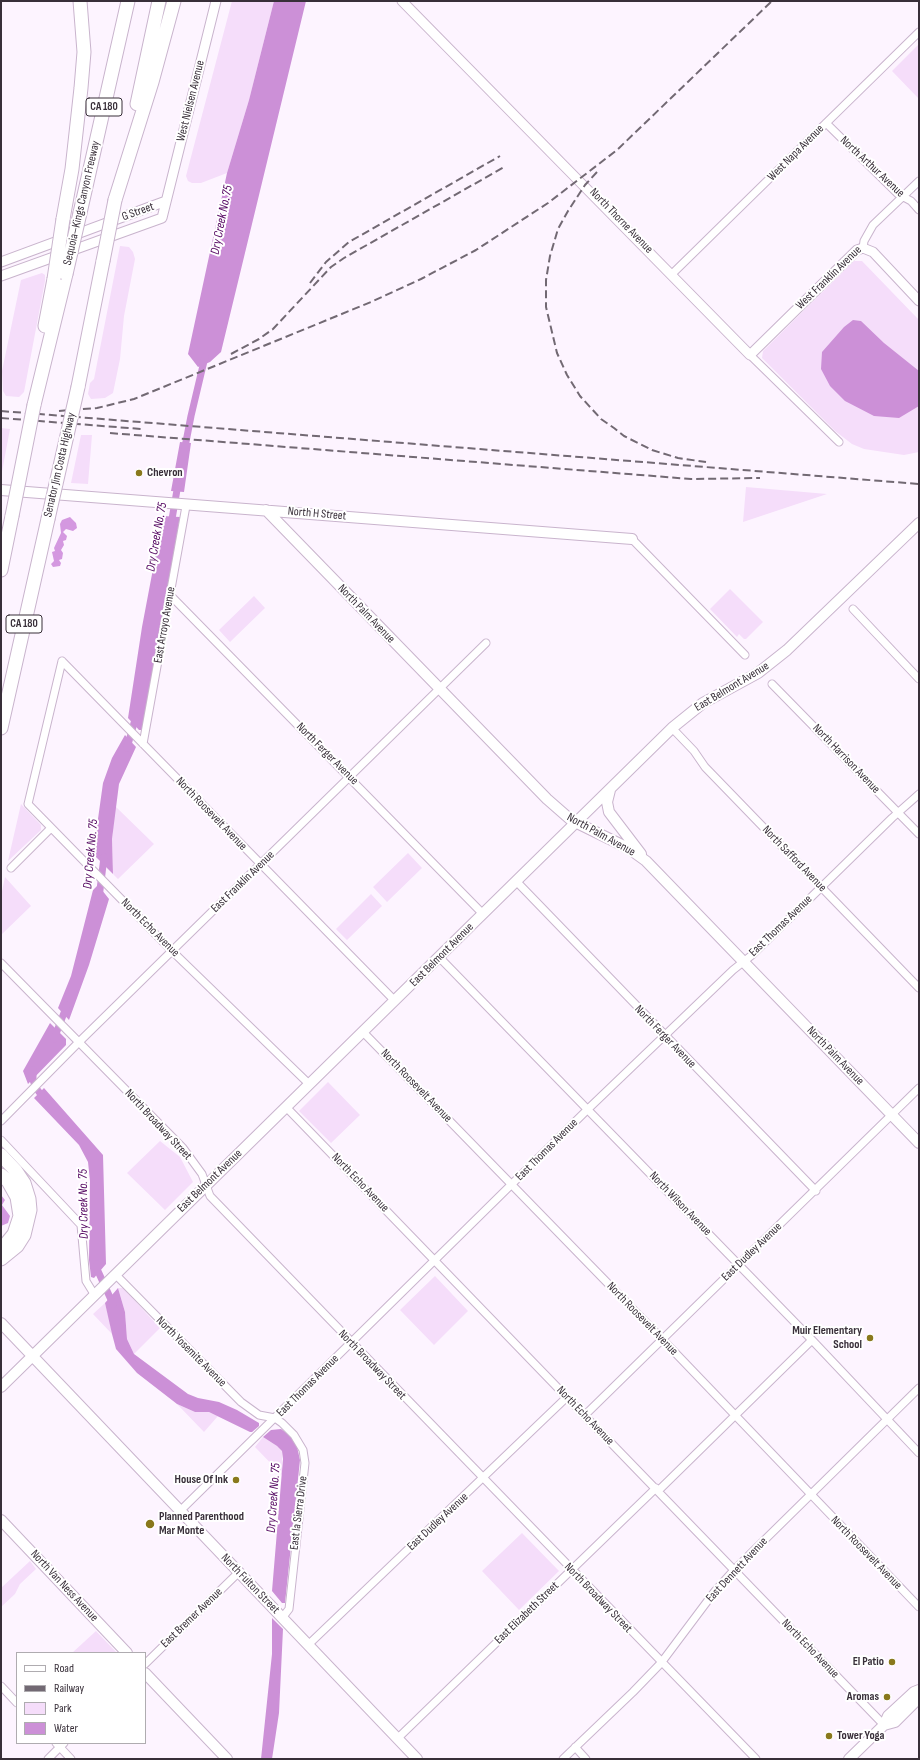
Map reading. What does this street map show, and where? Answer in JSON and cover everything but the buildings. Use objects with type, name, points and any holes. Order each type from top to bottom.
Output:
[{"type":"highway","points":[[80,1],[84,52]]},
{"type":"highway","points":[[60,277],[64,219],[72,169],[84,52],[87,1]]},
{"type":"highway","name":"Sequoia–Kings Canyon Freeway","points":[[1,570],[34,405],[36,386],[60,277],[80,213],[128,1]]},
{"type":"highway","name":"CA 180","points":[[115,200],[159,1]]},
{"type":"highway","points":[[115,200],[152,82],[174,1]]},
{"type":"highway","name":"Senator Jim Costa Highway","points":[[1,728],[78,387],[115,200]]},
{"type":"highway","points":[[1,1155],[16,1171],[24,1183],[29,1199],[30,1210],[24,1235],[17,1246],[1,1259]]},
{"type":"highway","points":[[1,1175],[12,1188],[20,1207],[18,1225],[14,1234],[2,1248]]},
{"type":"main road","name":"North H Street","points":[[1,490],[186,506],[266,510],[632,539]]},
{"type":"main road","name":"North Palm Avenue","points":[[266,510],[438,689],[554,806],[576,823],[628,848],[646,861],[919,1143]]},
{"type":"main road","name":"East Belmont Avenue","points":[[1,1387],[96,1292],[395,1001],[672,728],[703,703],[758,673],[778,658],[919,523]]},
{"type":"main road","points":[[610,790],[607,802],[609,812],[646,861]]},
{"type":"main road","name":"North Fulton Street","points":[[1,1323],[417,1759]]},
{"type":"main road","name":"North Van Ness Avenue","points":[[1,1520],[126,1652]]},
{"type":"main road","points":[[146,1673],[227,1759]]},
{"type":"main road","points":[[849,1759],[884,1725],[888,1716],[914,1692],[919,1690]]},
{"type":"main road","points":[[884,1725],[895,1722],[919,1698]]},
{"type":"street","name":"West Nielsen Avenue","points":[[166,201],[216,1]]},
{"type":"street","name":"North Thorne Avenue","points":[[402,1],[750,354],[839,442]]},
{"type":"street","name":"West Napa Avenue","points":[[672,274],[919,32]]},
{"type":"street","name":"North Arthur Avenue","points":[[826,123],[903,197],[911,201],[919,210]]},
{"type":"street","name":"West Franklin Avenue","points":[[750,354],[851,254],[863,248],[864,241],[871,229],[919,181]]},
{"type":"street","name":"G Street","points":[[4,261],[166,201]]},
{"type":"street","name":"G Street","points":[[5,275],[162,218],[166,201]]},
{"type":"street","points":[[863,248],[873,252],[919,300]]},
{"type":"street","points":[[4,261],[5,275]]},
{"type":"street","name":"East Arroyo Avenue","points":[[143,744],[186,506]]},
{"type":"street","points":[[632,539],[745,655]]},
{"type":"street","name":"North Ferger Avenue","points":[[170,595],[483,914]]},
{"type":"street","points":[[852,609],[919,679]]},
{"type":"street","name":"East Franklin Avenue","points":[[1,1121],[78,1043],[261,865],[438,689],[486,644]]},
{"type":"street","name":"North Roosevelt Avenue","points":[[28,804],[62,661],[395,1001]]},
{"type":"street","name":"North Harrison Avenue","points":[[772,684],[919,834]]},
{"type":"street","name":"North Safford Avenue","points":[[672,728],[694,750],[705,767],[919,988]]},
{"type":"street","name":"East Thomas Avenue","points":[[180,1511],[587,1110],[919,794]]},
{"type":"street","name":"North Echo Avenue","points":[[28,804],[172,951],[308,1084]]},
{"type":"street","points":[[11,868],[51,828]]},
{"type":"street","name":"North Ferger Avenue","points":[[516,882],[816,1191]]},
{"type":"street","name":"North Wilson Avenue","points":[[439,957],[812,1340],[919,1453]]},
{"type":"street","name":"North Broadway Street","points":[[1,963],[78,1043],[183,1148],[202,1174],[210,1196],[351,1344],[484,1478],[660,1663],[756,1759]]},
{"type":"street","name":"North Roosevelt Avenue","points":[[363,1032],[663,1340],[734,1416],[919,1607]]},
{"type":"street","name":"East Dudley Avenue","points":[[585,1415],[816,1191],[919,1088]]},
{"type":"street","name":"North Echo Avenue","points":[[286,1107],[884,1725]]},
{"type":"street","points":[[1,1140],[81,1225],[86,1281],[96,1292]]},
{"type":"street","name":"North Yosemite Avenue","points":[[113,1276],[241,1402],[259,1415],[275,1418]]},
{"type":"street","name":"East Elizabeth Street","points":[[398,1738],[571,1570],[657,1490],[812,1340]]},
{"type":"street","name":"East Dennett Avenue","points":[[563,1759],[633,1692],[660,1663],[734,1570],[811,1496],[919,1388]]},
{"type":"street","name":"East Dudley Avenue","points":[[308,1645],[567,1397]]},
{"type":"street","name":"East la Sierra Drive","points":[[275,1418],[288,1428],[294,1435],[303,1450],[306,1463],[289,1609],[282,1617]]},
{"type":"street","name":"East Bremer Avenue","points":[[146,1663],[240,1572]]},
{"type":"street","points":[[1,1686],[16,1701]]},
{"type":"street","points":[[48,1759],[60,1744],[71,1759]]},
{"type":"street","points":[[575,1748],[586,1759]]},
{"type":"green space","points":[[232,1],[274,1],[249,100],[227,173],[201,183],[192,183],[188,181],[186,176]]},
{"type":"green space","points":[[919,44],[919,99],[892,71]]},
{"type":"green space","points":[[120,246],[129,247],[133,252],[135,259],[124,316],[120,359],[113,393],[105,398],[91,399],[88,394],[90,383],[94,379]]},
{"type":"green space","points":[[854,261],[862,261],[919,320],[919,452],[904,455],[864,449],[852,444],[835,431],[762,358],[763,351]]},
{"type":"green space","points":[[42,273],[45,275],[45,281],[24,392],[19,397],[6,396],[3,391],[2,371],[21,280]]},
{"type":"green space","points":[[1,428],[10,429],[1,477]]},
{"type":"green space","points":[[81,435],[92,435],[88,484],[71,483]]},
{"type":"green space","points":[[746,487],[827,494],[743,522]]},
{"type":"green space","points":[[730,589],[763,622],[746,639],[739,634],[737,637],[710,609]]},
{"type":"green space","points":[[254,596],[265,608],[230,642],[219,630]]},
{"type":"green space","points":[[21,804],[41,825],[41,830],[8,861]]},
{"type":"green space","points":[[115,806],[154,844],[118,879],[113,874],[112,839]]},
{"type":"green space","points":[[408,853],[422,868],[387,902],[373,887]]},
{"type":"green space","points":[[5,877],[31,906],[1,935],[1,896]]},
{"type":"green space","points":[[371,894],[382,906],[347,940],[336,929]]},
{"type":"green space","points":[[328,1082],[360,1115],[331,1143],[299,1111]]},
{"type":"green space","points":[[160,1141],[180,1157],[193,1182],[165,1210],[127,1173]]},
{"type":"green space","points":[[435,1276],[468,1311],[434,1345],[400,1310]]},
{"type":"green space","points":[[118,1288],[123,1288],[160,1328],[134,1354],[127,1339],[125,1312]]},
{"type":"green space","points":[[105,1303],[109,1318],[112,1334],[93,1314]]},
{"type":"green space","points":[[177,1404],[195,1412],[209,1412],[218,1416],[204,1432]]},
{"type":"green space","points":[[263,1437],[282,1451],[282,1475],[255,1447]]},
{"type":"green space","points":[[522,1533],[559,1571],[519,1610],[482,1571]]},
{"type":"green space","points":[[30,1561],[36,1569],[20,1584],[15,1594],[1,1607],[1,1588]]},
{"type":"green space","points":[[96,1631],[116,1652],[73,1652]]},
{"type":"shaded area","points":[[70,517],[76,523],[77,528],[73,531],[66,529],[63,532],[67,536],[66,540],[63,541],[64,545],[61,550],[63,553],[62,559],[59,560],[61,563],[60,566],[53,567],[51,564],[54,561],[52,552],[55,551],[54,548],[61,533],[60,524],[62,520]]},
{"type":"shaded area","points":[[1,1195],[5,1200],[2,1205],[10,1216],[8,1223],[1,1226]]},
{"type":"water","points":[[274,1],[306,1],[221,352],[210,362],[198,367],[188,354],[227,173],[249,100]]},
{"type":"water","points":[[853,320],[861,321],[884,343],[919,371],[919,406],[899,418],[874,416],[845,401],[830,386],[821,369],[822,352],[844,327]]},
{"type":"water","points":[[180,442],[191,443],[184,492],[171,491]]},
{"type":"water","points":[[163,516],[180,517],[142,730],[139,730],[128,718],[142,627]]},
{"type":"water","points":[[125,735],[136,747],[119,784],[112,839],[113,874],[95,856],[97,826],[103,783],[112,758]]},
{"type":"water","points":[[98,885],[109,899],[89,965],[69,1020],[58,1008],[71,976],[93,890]]},
{"type":"water","points":[[50,1023],[66,1039],[66,1045],[28,1084],[23,1071]]},
{"type":"water","points":[[44,1088],[103,1155],[106,1264],[94,1278],[91,1277],[89,1260],[90,1181],[88,1162],[79,1145],[34,1098]]},
{"type":"water","points":[[118,1288],[125,1312],[127,1339],[134,1354],[188,1394],[198,1398],[219,1402],[237,1410],[259,1423],[259,1426],[250,1432],[209,1412],[195,1412],[177,1404],[137,1373],[116,1349],[105,1303]]},
{"type":"water","points":[[281,1429],[296,1442],[300,1460],[285,1603],[282,1603],[272,1591],[283,1459],[282,1451],[263,1437],[271,1430]]},
{"type":"water","points":[[272,1618],[283,1629],[279,1713],[272,1759],[261,1759],[272,1654]]},
{"type":"waterway","name":"Dry Creek No. 75","points":[[184,452],[205,357]]},
{"type":"waterway","name":"Dry Creek No. 75","points":[[171,525],[178,484]]},
{"type":"waterway","name":"Dry Creek No. 75","points":[[127,748],[136,716]]},
{"type":"waterway","name":"Dry Creek No. 75","points":[[99,898],[104,857]]},
{"type":"waterway","name":"Dry Creek No. 75","points":[[54,1039],[67,1005]]},
{"type":"waterway","name":"Dry Creek No. 75","points":[[33,1070],[33,1080],[36,1088],[45,1100]]},
{"type":"waterway","name":"Dry Creek No. 75","points":[[97,1264],[97,1269],[113,1304]]},
{"type":"railway","points":[[59,411],[97,408],[134,399],[371,302],[421,279],[476,250],[548,203],[617,150],[772,1]]},
{"type":"railway","points":[[310,283],[326,262],[349,242],[500,156]]},
{"type":"railway","points":[[231,354],[259,339],[273,329],[331,267],[344,258],[506,166]]},
{"type":"railway","points":[[597,172],[585,185],[568,211],[558,229],[550,256],[546,280],[546,307],[557,353],[567,375],[580,396],[601,419],[624,436],[652,450],[678,458],[706,462]]},
{"type":"railway","points":[[1,411],[919,484]]},
{"type":"railway","points":[[1,418],[141,429]]},
{"type":"railway","points":[[110,433],[691,479],[760,478]]},
{"type":"place","name":"Chevron","points":[[139,473]]},
{"type":"place","name":"Muir Elementary School","points":[[870,1338]]},
{"type":"place","name":"House Of Ink","points":[[236,1480]]},
{"type":"place","name":"Planned Parenthood Mar Monte","points":[[150,1524]]},
{"type":"place","name":"El Patio","points":[[892,1662]]},
{"type":"place","name":"Aromas","points":[[887,1697]]},
{"type":"place","name":"Tower Yoga","points":[[829,1736]]}]
